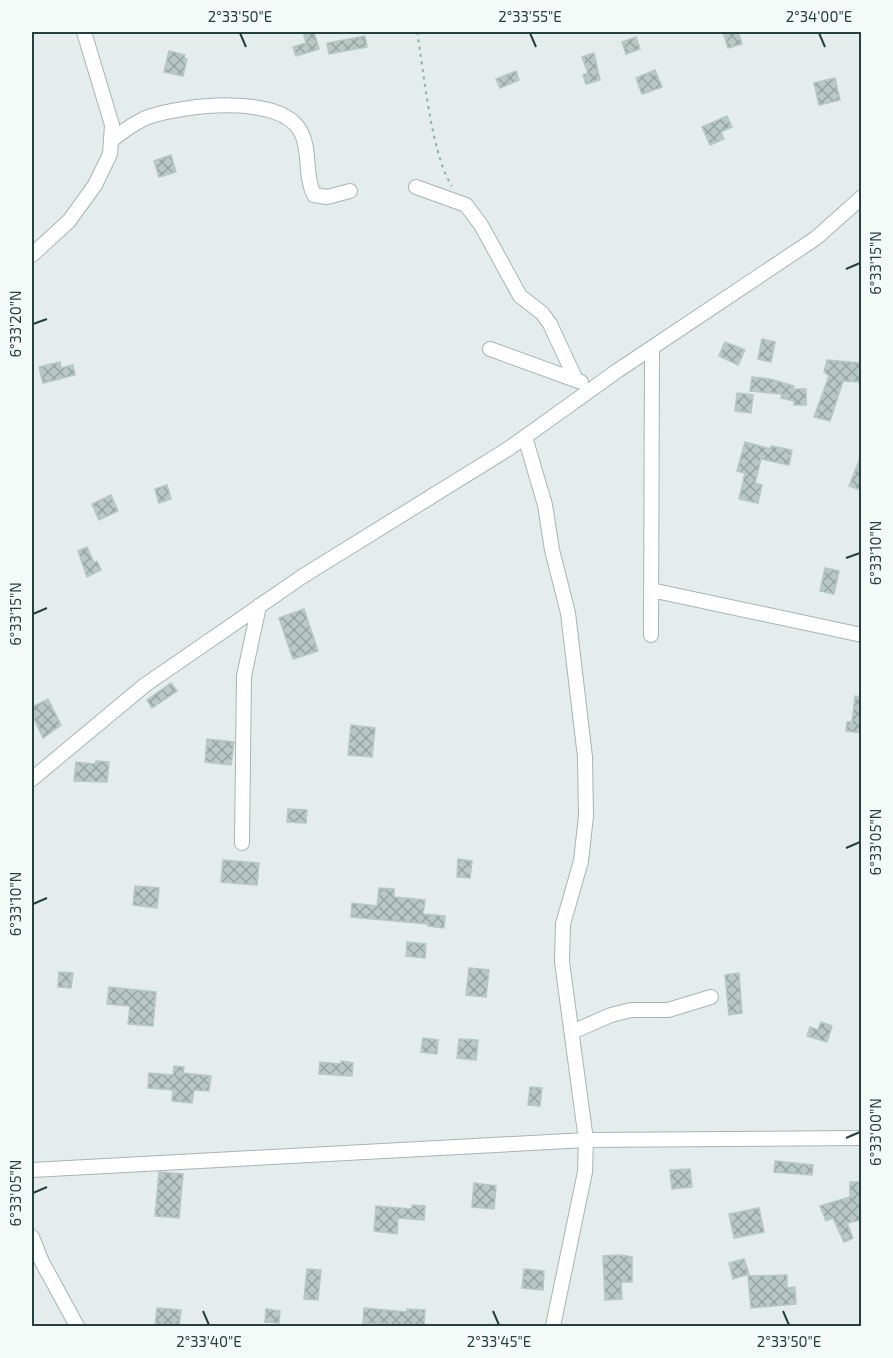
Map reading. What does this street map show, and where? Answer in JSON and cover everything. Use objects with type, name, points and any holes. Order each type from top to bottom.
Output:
[{"type":"street","points":[[32,255],[69,221],[95,185],[110,154],[113,139],[105,94],[84,32]]},
{"type":"street","points":[[113,139],[148,117],[181,110],[232,106],[266,108],[288,116],[301,131],[307,150],[314,195],[327,197],[350,191]]},
{"type":"street","points":[[416,187],[466,205],[481,225],[520,296],[542,313],[550,324],[576,380]]},
{"type":"street","points":[[32,779],[145,685],[303,576],[525,437],[816,238],[861,197]]},
{"type":"street","points":[[490,348],[594,389]]},
{"type":"street","points":[[651,635],[652,348]]},
{"type":"street","points":[[525,437],[545,506],[552,550],[568,613],[585,757],[586,816],[580,861],[563,924],[562,962],[586,1140],[585,1173],[553,1326]]},
{"type":"street","points":[[651,590],[861,635]]},
{"type":"street","points":[[242,843],[244,676],[260,606]]},
{"type":"street","points":[[572,1032],[611,1015],[631,1010],[668,1010],[711,997]]},
{"type":"street","points":[[32,1170],[586,1140],[861,1138]]},
{"type":"street","points":[[32,1236],[42,1262],[77,1326]]},
{"type":"path","points":[[417,32],[438,152],[452,186]]},
{"type":"building","points":[[303,32],[314,32],[319,49],[296,56],[293,47],[306,43]]},
{"type":"building","points":[[723,32],[738,32],[742,44],[728,48]]},
{"type":"building","points":[[365,36],[367,47],[329,54],[327,43]]},
{"type":"building","points":[[636,37],[640,49],[626,54],[622,42]]},
{"type":"building","points":[[169,51],[185,55],[184,58],[187,59],[183,76],[164,72]]},
{"type":"building","points":[[594,53],[600,80],[586,84],[583,75],[588,73],[582,57]]},
{"type":"building","points":[[655,70],[662,87],[642,94],[636,78]]},
{"type":"building","points":[[516,71],[519,80],[500,88],[496,79]]},
{"type":"building","points":[[835,78],[840,100],[819,105],[814,83]]},
{"type":"building","points":[[727,116],[732,127],[721,132],[724,139],[710,145],[702,127]]},
{"type":"building","points":[[171,155],[176,172],[159,177],[154,161]]},
{"type":"building","points":[[762,339],[775,342],[771,362],[758,359]]},
{"type":"building","points":[[725,342],[745,350],[738,365],[719,356]]},
{"type":"building","points":[[827,360],[861,363],[861,382],[843,381],[830,421],[814,417],[829,376],[824,372]]},
{"type":"building","points":[[60,362],[61,368],[73,365],[75,375],[43,383],[39,367]]},
{"type":"building","points":[[752,377],[770,379],[794,386],[793,389],[806,389],[806,405],[794,405],[794,401],[781,398],[782,394],[750,391]]},
{"type":"building","points":[[737,393],[753,395],[751,413],[735,411]]},
{"type":"building","points":[[745,442],[771,449],[771,446],[792,450],[789,465],[761,459],[755,483],[762,485],[758,503],[739,499],[745,473],[737,471]]},
{"type":"building","points":[[861,456],[861,490],[849,486]]},
{"type":"building","points":[[167,485],[171,499],[159,503],[155,489]]},
{"type":"building","points":[[111,495],[118,511],[99,520],[92,504]]},
{"type":"building","points":[[87,547],[94,563],[97,561],[101,570],[87,577],[78,551]]},
{"type":"building","points":[[825,568],[839,571],[834,594],[820,591]]},
{"type":"building","points":[[304,609],[318,651],[293,659],[279,618]]},
{"type":"building","points":[[171,683],[177,691],[152,708],[147,700]]},
{"type":"building","points":[[855,696],[861,697],[861,733],[846,731],[847,722],[852,722]]},
{"type":"building","points":[[48,699],[61,725],[43,738],[32,714],[32,707]]},
{"type":"building","points":[[351,725],[375,728],[372,757],[348,755]]},
{"type":"building","points":[[207,739],[234,742],[231,765],[205,762]]},
{"type":"building","points":[[96,761],[109,762],[107,782],[74,781],[76,762],[95,764]]},
{"type":"building","points":[[288,809],[307,810],[306,823],[287,822]]},
{"type":"building","points":[[458,859],[472,861],[470,878],[457,877]]},
{"type":"building","points":[[223,860],[259,863],[257,885],[221,882]]},
{"type":"building","points":[[135,886],[159,888],[157,908],[133,905]]},
{"type":"building","points":[[379,888],[394,889],[394,897],[425,900],[423,914],[445,916],[444,928],[428,926],[428,924],[351,917],[352,903],[377,906]]},
{"type":"building","points":[[407,942],[426,944],[425,958],[406,956]]},
{"type":"building","points":[[469,968],[489,970],[486,997],[466,995]]},
{"type":"building","points":[[59,972],[73,973],[71,988],[58,987]]},
{"type":"building","points":[[739,973],[742,1013],[729,1015],[725,975]]},
{"type":"building","points":[[109,987],[156,992],[153,1026],[128,1024],[130,1006],[107,1004]]},
{"type":"building","points":[[821,1022],[832,1026],[827,1042],[807,1036],[810,1027],[818,1030]]},
{"type":"building","points":[[423,1038],[438,1040],[437,1054],[421,1052]]},
{"type":"building","points":[[459,1039],[478,1040],[476,1060],[457,1058]]},
{"type":"building","points":[[341,1061],[353,1063],[352,1076],[319,1074],[320,1062],[341,1064]]},
{"type":"building","points":[[174,1066],[184,1067],[183,1073],[211,1076],[209,1091],[194,1090],[192,1103],[172,1101],[173,1090],[148,1088],[149,1073],[173,1075]]},
{"type":"building","points":[[530,1087],[542,1088],[540,1106],[528,1105]]},
{"type":"building","points":[[775,1161],[813,1165],[812,1175],[774,1172]]},
{"type":"building","points":[[690,1169],[692,1187],[672,1189],[670,1170]]},
{"type":"building","points":[[159,1172],[183,1174],[179,1218],[155,1216]]},
{"type":"building","points":[[850,1182],[861,1182],[861,1220],[847,1223],[853,1238],[844,1242],[833,1218],[826,1221],[820,1206],[850,1197]]},
{"type":"building","points":[[474,1183],[496,1186],[494,1209],[472,1207]]},
{"type":"building","points":[[412,1205],[425,1206],[424,1220],[398,1218],[397,1234],[374,1231],[376,1206],[412,1209]]},
{"type":"building","points":[[759,1208],[764,1232],[734,1238],[729,1214]]},
{"type":"building","points":[[603,1256],[632,1257],[632,1282],[621,1282],[622,1299],[605,1300]]},
{"type":"building","points":[[744,1259],[749,1274],[733,1279],[729,1263]]},
{"type":"building","points":[[307,1269],[321,1270],[318,1300],[304,1299]]},
{"type":"building","points":[[524,1269],[544,1271],[543,1290],[522,1288]]},
{"type":"building","points":[[787,1275],[787,1288],[795,1287],[796,1304],[751,1308],[748,1276]]},
{"type":"building","points":[[157,1308],[181,1310],[179,1326],[155,1326]]},
{"type":"building","points":[[364,1308],[407,1312],[407,1309],[425,1310],[424,1326],[363,1323]]},
{"type":"building","points":[[266,1309],[280,1311],[279,1323],[265,1322]]}]
